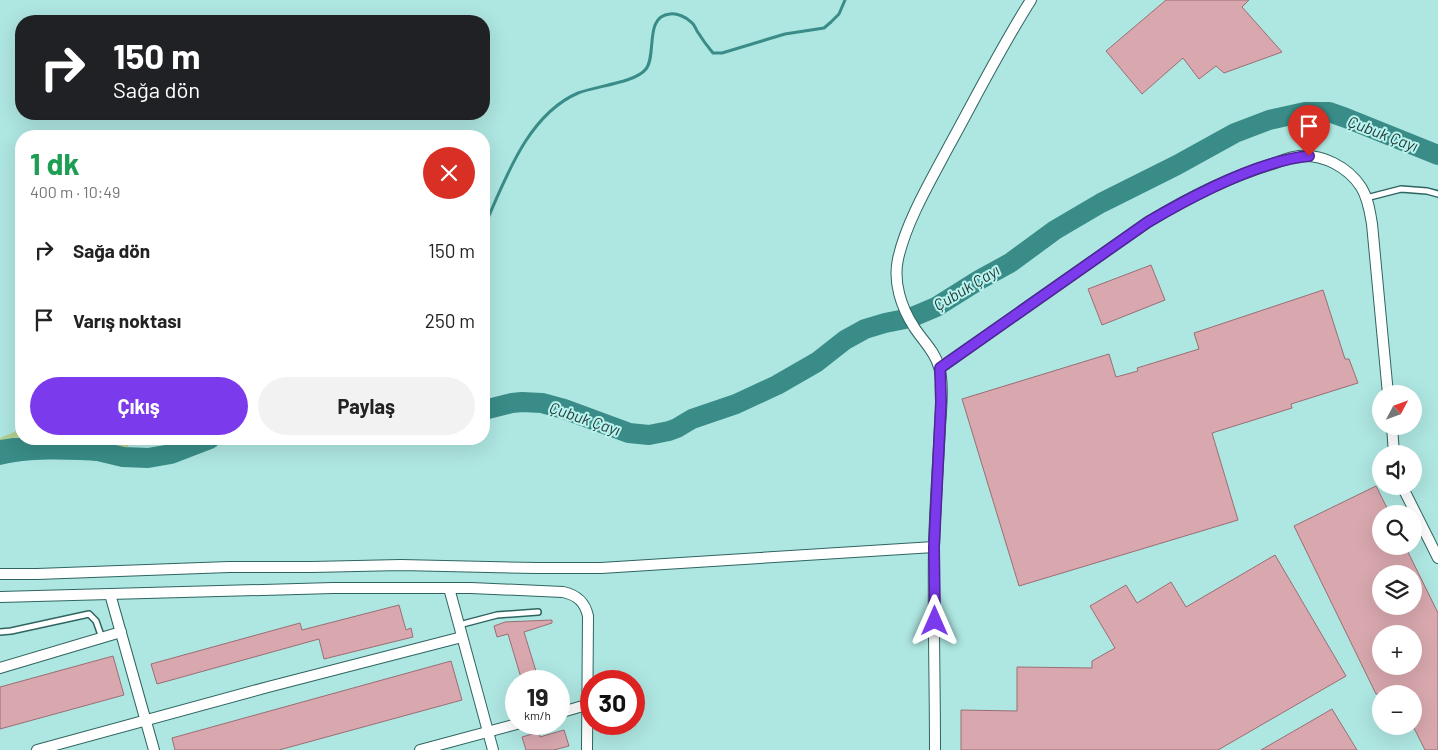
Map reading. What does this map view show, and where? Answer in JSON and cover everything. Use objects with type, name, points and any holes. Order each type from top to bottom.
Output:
[{"type":"street","points":[[935,750],[934,547],[941,402],[940,368],[935,356],[914,328],[904,308],[896,282],[896,267],[911,222],[924,193],[996,58],[1031,0]]},
{"type":"street","points":[[940,368],[1148,222],[1186,200],[1247,172],[1298,156],[1309,156],[1322,158],[1338,165],[1354,178],[1362,188],[1366,198],[1372,224],[1387,385]]},
{"type":"street","points":[[1406,495],[1438,558]]},
{"type":"street","points":[[0,574],[228,567],[401,565],[601,568],[934,547]]},
{"type":"street","points":[[0,596],[333,588],[449,588],[563,592],[577,597],[585,606],[588,616],[587,670]]},
{"type":"street","points":[[449,588],[493,750]]},
{"type":"street","points":[[110,594],[154,750]]},
{"type":"street","points":[[0,668],[121,632]]},
{"type":"street","points":[[37,750],[462,637]]},
{"type":"street","points":[[420,750],[505,727]]},
{"type":"street","points":[[586,735],[586,750]]},
{"type":"lane","points":[[1366,198],[1401,189],[1421,190],[1438,194]]},
{"type":"lane","points":[[459,625],[496,615],[538,612]]},
{"type":"lane","points":[[0,632],[89,614],[96,621],[102,638]]},
{"type":"green space","points":[[15,432],[15,445],[0,446],[0,438]]},
{"type":"green space","points":[[109,445],[128,445],[125,450]]},
{"type":"water","points":[[15,438],[15,445],[102,445],[104,461],[39,460],[0,465],[0,440]]},
{"type":"building","points":[[1166,0],[1249,0],[1242,7],[1282,52],[1224,73],[1216,66],[1199,79],[1183,58],[1142,94],[1106,51]]},
{"type":"building","points":[[1151,265],[1165,300],[1102,325],[1088,289]]},
{"type":"building","points":[[1323,290],[1345,359],[1349,359],[1358,383],[1291,404],[1292,408],[1212,433],[1238,520],[1019,586],[962,399],[1109,354],[1116,377],[1138,371],[1137,368],[1199,349],[1194,333]]},
{"type":"building","points":[[1372,488],[1372,495],[1380,495],[1386,505],[1372,505],[1372,555],[1409,555],[1414,565],[1372,565],[1372,615],[1422,615],[1422,581],[1438,613],[1438,750],[1425,750],[1418,735],[1422,735],[1422,685],[1372,686],[1294,526]]},
{"type":"building","points":[[1275,555],[1346,676],[1218,750],[961,750],[961,710],[1017,711],[1017,667],[1092,668],[1092,661],[1115,648],[1090,606],[1126,585],[1137,603],[1171,582],[1186,607]]},
{"type":"building","points":[[399,605],[406,630],[411,628],[413,637],[324,659],[319,639],[157,684],[151,664],[300,623],[302,630]]},
{"type":"building","points":[[552,620],[552,623],[524,632],[536,670],[519,670],[508,634],[497,637],[494,626],[505,622]]},
{"type":"building","points":[[113,656],[124,695],[0,729],[0,687]]},
{"type":"building","points":[[451,661],[462,700],[279,750],[175,750],[172,738]]},
{"type":"building","points":[[1332,709],[1357,750],[1261,750]]},
{"type":"building","points":[[540,735],[540,737],[566,735],[569,746],[554,750],[526,750],[522,737]]},
{"type":"waterway","points":[[490,213],[500,189],[531,133],[560,103],[578,93],[633,78],[646,69],[651,55],[654,29],[657,21],[662,16],[673,14],[687,18],[713,53],[722,53],[785,34],[824,28],[839,14],[845,0]]},
{"type":"waterway","name":"Çubuk Çayı","points":[[490,408],[512,403],[542,403],[629,433],[649,435],[669,431],[692,419],[736,404],[777,385],[817,362],[845,340],[865,329],[910,318],[936,307],[1010,263],[1055,230],[1101,203],[1177,165],[1235,133],[1269,120],[1305,112],[1329,112],[1438,155]]},
{"type":"waterway","name":"Çubuk Çayı","points":[[77,448],[123,457],[148,458],[171,454],[194,445]]},
{"type":"route","points":[[935,621],[934,547],[941,402],[940,368],[1172,207],[1247,172],[1298,156],[1309,156]]}]
